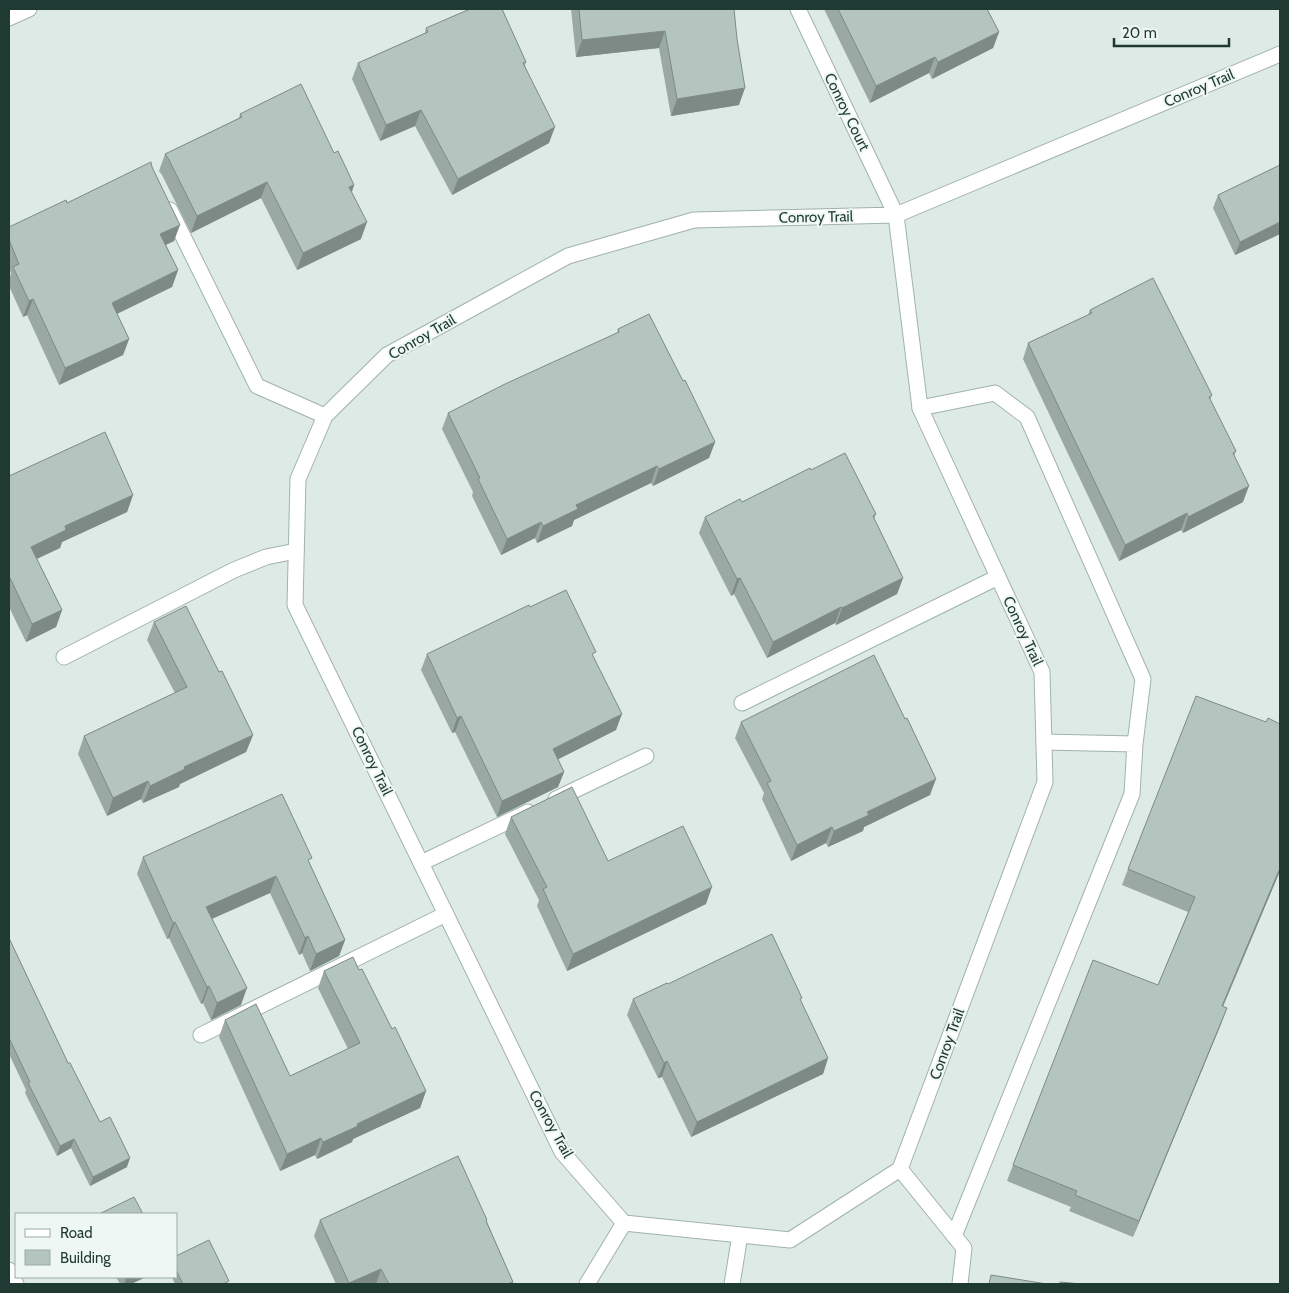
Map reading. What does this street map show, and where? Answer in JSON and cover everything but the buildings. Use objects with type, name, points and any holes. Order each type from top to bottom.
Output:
[{"type":"street","points":[[9,18],[28,9]]},
{"type":"street","name":"Conroy Court","points":[[798,9],[896,215]]},
{"type":"street","name":"Conroy Trail","points":[[624,1223],[562,1152],[295,605],[298,479],[325,416],[387,355],[568,256],[694,220],[896,215],[1280,54]]},
{"type":"street","points":[[163,196],[257,386],[325,416]]},
{"type":"street","name":"Conroy Trail","points":[[896,215],[920,408],[1042,672],[1045,782],[900,1169]]},
{"type":"street","points":[[920,408],[995,393],[1028,417],[1143,678],[1135,744],[1132,794],[954,1236]]},
{"type":"street","points":[[64,657],[234,570],[266,557],[296,551]]},
{"type":"street","points":[[742,703],[998,577]]},
{"type":"street","points":[[1044,742],[1135,744]]},
{"type":"street","points":[[421,863],[646,756]]},
{"type":"street","points":[[201,1035],[446,914]]},
{"type":"street","points":[[587,1284],[624,1223],[790,1240],[900,1169],[964,1248],[960,1284]]},
{"type":"street","points":[[732,1284],[740,1235]]},
{"type":"street","points":[[9,1270],[16,1284]]}]
